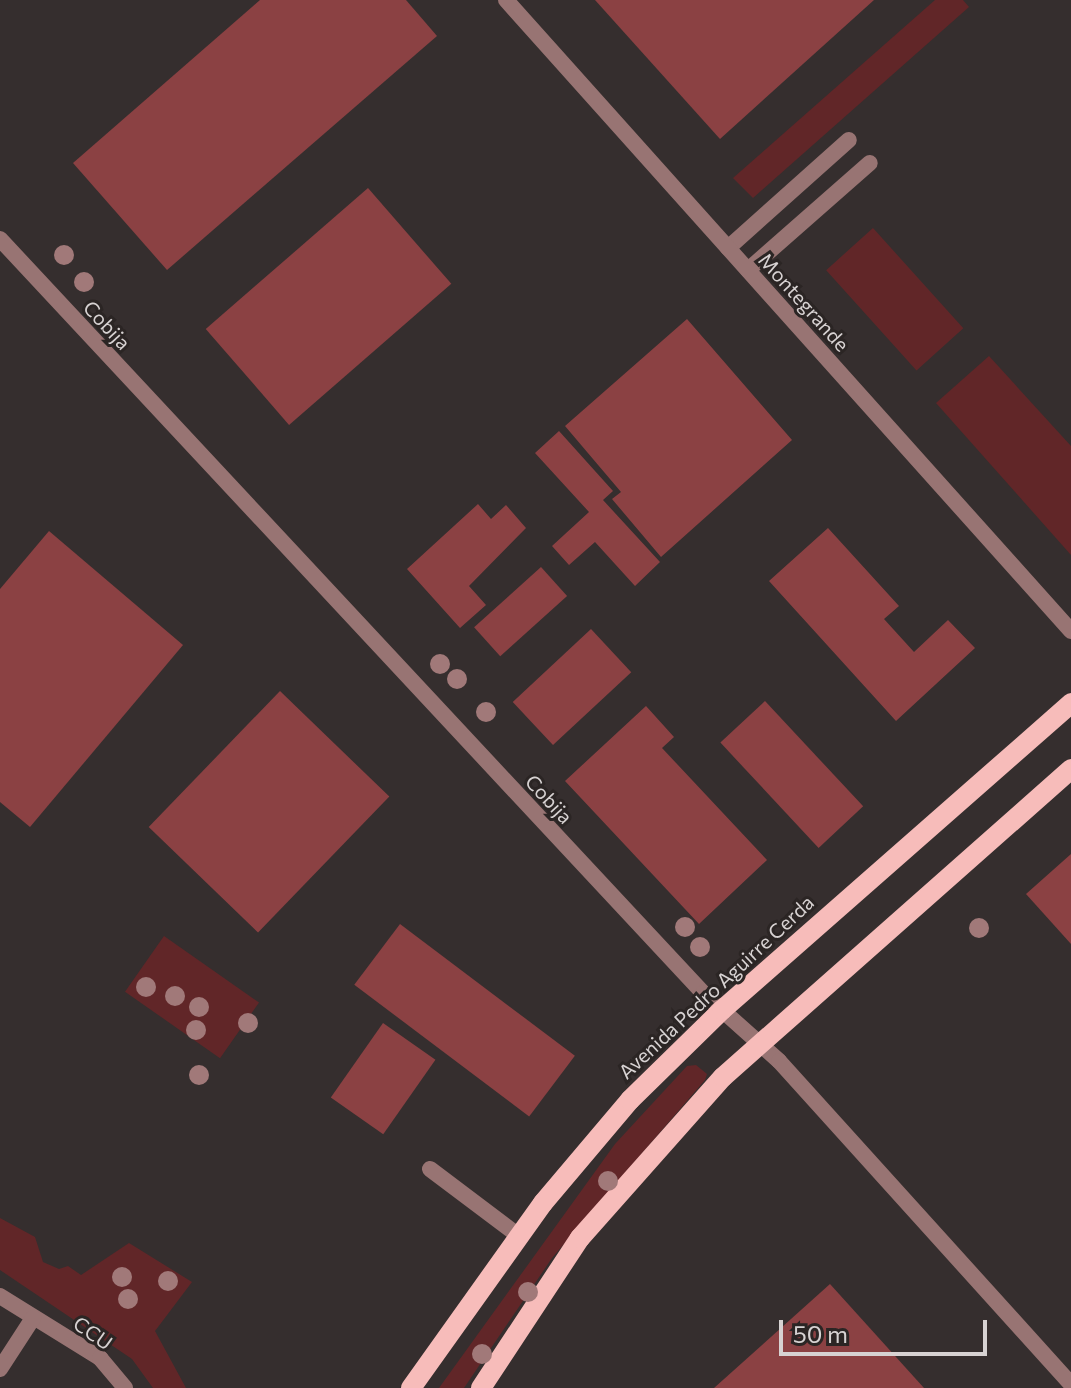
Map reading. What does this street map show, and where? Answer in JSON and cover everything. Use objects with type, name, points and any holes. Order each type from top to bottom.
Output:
[{"type":"main road","name":"Avenida Pedro Aguirre Cerda","points":[[411,1388],[519,1236],[630,1100],[722,1010],[1071,703]]},
{"type":"main road","points":[[481,1388],[580,1238],[759,1043],[1071,769]]},
{"type":"street","name":"Montegrande","points":[[506,0],[1071,631]]},
{"type":"street","points":[[728,248],[849,140]]},
{"type":"street","points":[[748,270],[870,163]]},
{"type":"street","name":"Cobija","points":[[0,239],[722,1010],[759,1043],[1071,1384]]},
{"type":"street","points":[[430,1169],[519,1236]]},
{"type":"street","name":"CCU","points":[[0,1296],[100,1358],[125,1388]]},
{"type":"street","points":[[0,1369],[33,1318]]},
{"type":"shaded area","points":[[935,0],[963,0],[969,7],[753,198],[733,178]]},
{"type":"shaded area","points":[[873,228],[963,328],[917,370],[826,270]]},
{"type":"shaded area","points":[[989,356],[1071,446],[1071,555],[936,403]]},
{"type":"shaded area","points":[[164,936],[259,1003],[220,1058],[125,992]]},
{"type":"shaded area","points":[[696,1065],[707,1074],[705,1080],[552,1258],[464,1388],[439,1388],[615,1144],[687,1066]]},
{"type":"shaded area","points":[[0,1218],[35,1237],[43,1262],[59,1269],[68,1266],[81,1275],[129,1243],[192,1282],[155,1331],[186,1388],[153,1388],[132,1359],[0,1270]]},
{"type":"building","points":[[260,0],[406,0],[437,36],[167,270],[73,163]]},
{"type":"building","points":[[595,0],[874,0],[720,139]]},
{"type":"building","points":[[368,188],[451,284],[289,425],[206,329]]},
{"type":"building","points":[[687,319],[792,440],[661,557],[612,499],[621,492],[565,426]]},
{"type":"building","points":[[559,431],[613,491],[603,500],[660,562],[635,586],[595,542],[569,565],[552,546],[589,512],[535,453]]},
{"type":"building","points":[[478,504],[491,519],[506,505],[526,528],[469,586],[486,605],[460,628],[407,569]]},
{"type":"building","points":[[828,528],[899,606],[884,619],[914,652],[948,620],[975,648],[896,721],[769,581]]},
{"type":"building","points":[[49,531],[183,645],[30,827],[0,802],[0,589]]},
{"type":"building","points":[[541,567],[567,596],[500,656],[474,627]]},
{"type":"building","points":[[591,629],[631,672],[553,745],[513,702]]},
{"type":"building","points":[[280,691],[389,797],[258,933],[149,827]]},
{"type":"building","points":[[765,701],[863,806],[819,848],[720,743]]},
{"type":"building","points":[[646,706],[674,737],[662,748],[767,860],[699,924],[565,781]]},
{"type":"building","points":[[1071,854],[1071,944],[1026,894]]},
{"type":"building","points":[[400,924],[575,1056],[529,1116],[354,985]]},
{"type":"building","points":[[383,1023],[435,1060],[383,1134],[331,1098]]},
{"type":"building","points":[[830,1284],[924,1388],[714,1388]]}]
